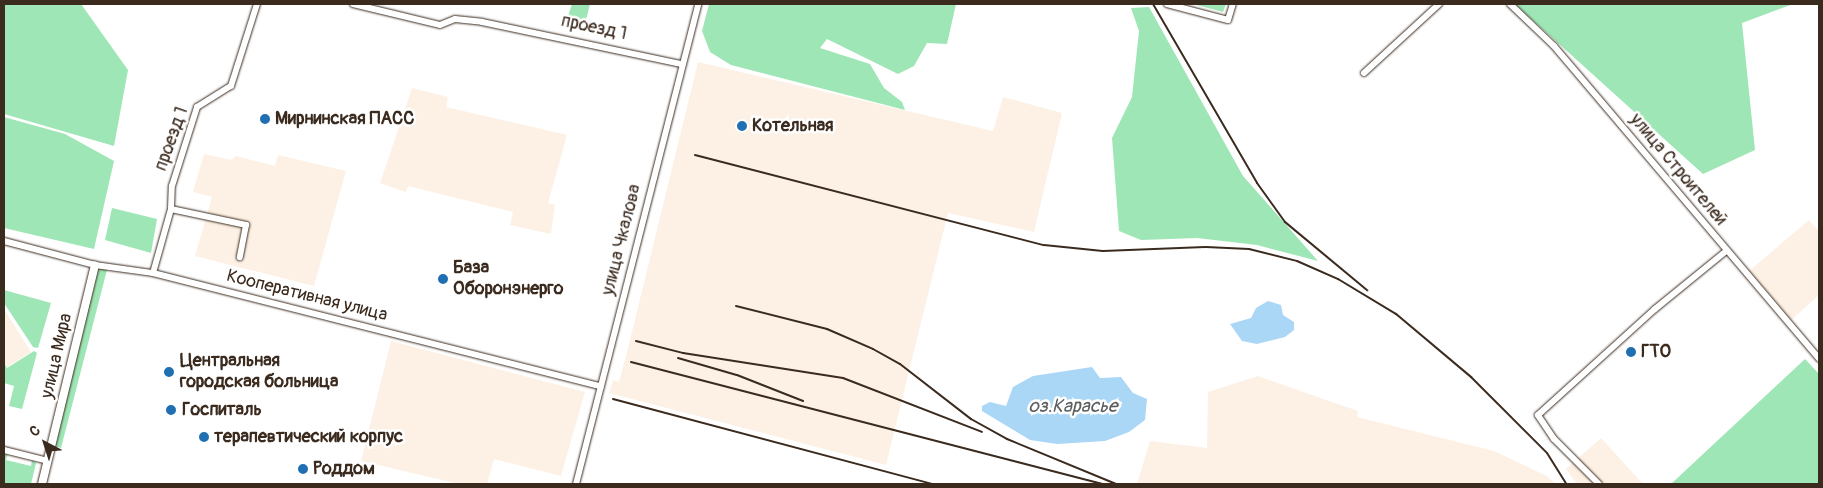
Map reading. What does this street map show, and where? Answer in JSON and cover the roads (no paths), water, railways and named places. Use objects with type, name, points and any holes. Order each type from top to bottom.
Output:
[{"type":"street","name":"проезд 1","points":[[153,273],[171,209],[172,186],[197,107],[231,86],[257,4]]},
{"type":"street","name":"проезд 1","points":[[353,4],[440,25],[455,19],[492,23],[682,64]]},
{"type":"street","name":"улица Чкалова","points":[[576,484],[698,4]]},
{"type":"street","points":[[1167,4],[1228,20],[1233,4]]},
{"type":"street","points":[[1364,73],[1439,4]]},
{"type":"street","name":"улица Строителей","points":[[1510,4],[1554,46],[1819,359]]},
{"type":"street","points":[[171,209],[246,225],[240,257]]},
{"type":"street","name":"Кооперативная улица","points":[[4,242],[95,265],[153,273],[601,386]]},
{"type":"street","points":[[1599,484],[1554,439],[1538,415],[1654,310],[1726,251]]},
{"type":"street","name":"улица Мира","points":[[42,484],[95,265]]},
{"type":"street","points":[[4,450],[48,460]]},
{"type":"water","points":[[1268,301],[1281,305],[1283,315],[1294,322],[1294,330],[1285,337],[1257,344],[1242,341],[1230,324],[1251,318],[1256,308]]},
{"type":"water","name":"оз.Карасье","points":[[1092,367],[1100,378],[1121,377],[1133,393],[1147,399],[1145,420],[1129,432],[1105,441],[1057,444],[1030,440],[982,411],[982,406],[990,402],[1006,406],[1013,387],[1033,376]]},
{"type":"railway","points":[[1153,4],[1257,183],[1285,222],[1367,290]]},
{"type":"railway","points":[[695,155],[1044,245],[1103,251],[1206,247],[1249,249],[1297,261],[1338,279],[1396,314],[1471,377],[1547,453],[1566,484]]},
{"type":"railway","points":[[736,306],[827,329],[873,349],[900,364],[971,419],[1007,439],[1116,484]]},
{"type":"railway","points":[[636,341],[683,353],[843,378],[982,432]]},
{"type":"railway","points":[[678,358],[737,375],[803,401]]},
{"type":"railway","points":[[631,362],[1102,484]]},
{"type":"railway","points":[[613,399],[933,484]]},
{"type":"place","name":"Мирнинская ПАСС","points":[[265,119]]},
{"type":"place","name":"Котельная","points":[[742,126]]},
{"type":"place","name":"База Оборонэнерго","points":[[443,279]]},
{"type":"place","name":"ГТО","points":[[1631,352]]},
{"type":"place","name":"Центральная городская больница","points":[[169,372]]},
{"type":"place","name":"Госпиталь","points":[[171,410]]},
{"type":"place","name":"терапевтический корпус","points":[[204,437]]},
{"type":"place","name":"Роддом","points":[[303,469]]}]
